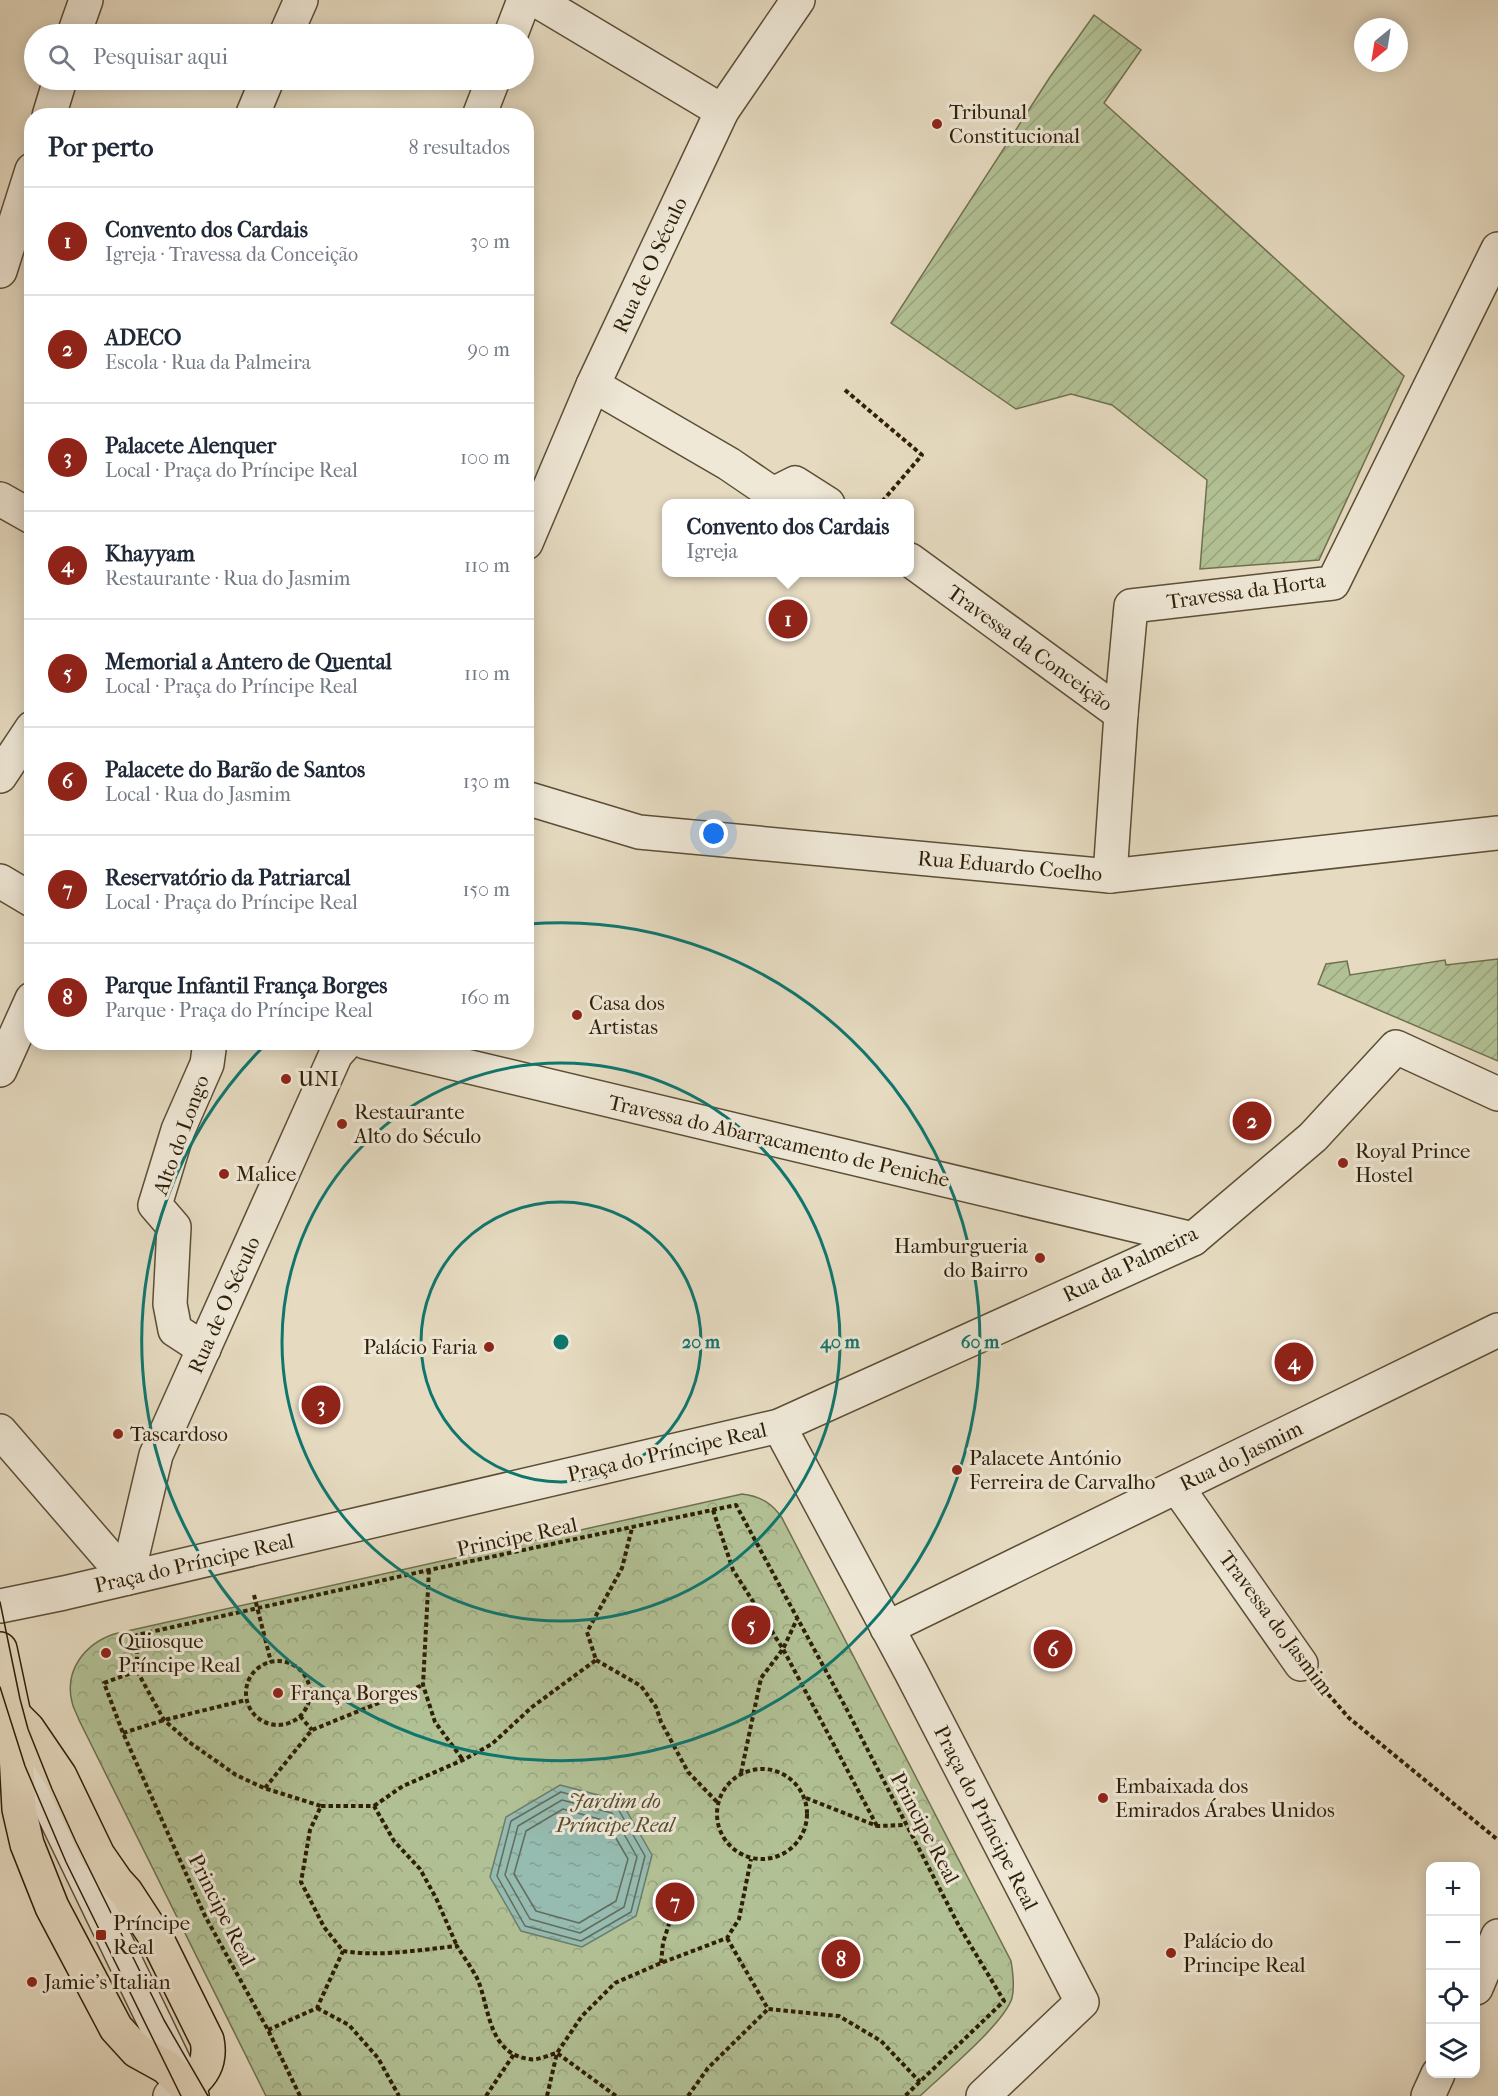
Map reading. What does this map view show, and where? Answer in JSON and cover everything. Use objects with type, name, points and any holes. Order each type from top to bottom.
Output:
[{"type":"main road","points":[[0,1649],[14,1715],[19,1809],[27,1844],[52,1907],[116,2028],[137,2050],[166,2067],[183,2093],[196,2081],[207,2061],[209,2051],[207,2040],[158,1941],[99,1855],[60,1776],[28,1729],[14,1715]]},
{"type":"street","points":[[78,24],[86,0]]},
{"type":"street","points":[[290,24],[301,0]]},
{"type":"street","points":[[515,24],[524,0]]},
{"type":"street","points":[[536,0],[722,111]]},
{"type":"street","name":"Rua de O Século","points":[[534,524],[593,385],[722,111],[798,0]]},
{"type":"street","points":[[51,108],[57,90]]},
{"type":"street","points":[[255,108],[263,90]]},
{"type":"street","points":[[482,108],[489,90]]},
{"type":"street","points":[[0,271],[24,195]]},
{"type":"street","name":"Travessa da Horta","points":[[1110,876],[1120,714],[1131,606],[1333,583],[1498,249]]},
{"type":"street","points":[[593,385],[729,464],[773,494],[795,483],[820,499]]},
{"type":"street","points":[[0,499],[24,512]]},
{"type":"street","name":"Travessa da Conceição","points":[[914,564],[1120,714]]},
{"type":"street","points":[[0,776],[24,740]]},
{"type":"street","name":"Rua Eduardo Coelho","points":[[534,800],[639,832],[1110,876],[1498,833]]},
{"type":"street","points":[[0,881],[24,895]]},
{"type":"street","points":[[0,1070],[24,1017]]},
{"type":"street","name":"Rua da Palmeira","points":[[779,1426],[1192,1239],[1313,1137],[1396,1047],[1498,1094]]},
{"type":"street","name":"Alto do Longo","points":[[204,1349],[175,1330],[170,1304],[174,1227],[155,1205],[178,1130],[207,1064],[209,1050]]},
{"type":"street","name":"Rua de O Século","points":[[127,1578],[156,1455],[340,1050]]},
{"type":"street","name":"Travessa do Abarracamento de Peniche","points":[[399,1050],[1192,1239]]},
{"type":"street","name":"Rua do Jasmim","points":[[888,1628],[1498,1330]]},
{"type":"street","name":"Praça do Príncipe Real","points":[[0,1605],[54,1596],[779,1426],[888,1628],[1082,2002],[983,2096]]},
{"type":"street","points":[[0,1431],[127,1578]]},
{"type":"street","name":"Travessa do Jasmim","points":[[1177,1487],[1301,1664]]},
{"type":"street","points":[[1480,1979],[1498,1936]]},
{"type":"street","points":[[1428,2096],[1436,2078]]},
{"type":"path","points":[[845,390],[922,455],[884,499]]},
{"type":"path","name":"Principe Real","points":[[300,2096],[268,2030],[205,1916],[123,1733],[104,1683],[137,1671],[137,1635],[736,1505],[959,1926],[1004,2001],[905,2096]]},
{"type":"path","points":[[713,1510],[733,1570],[783,1648],[877,1826]]},
{"type":"path","points":[[632,1528],[622,1568],[587,1632],[596,1660],[640,1686],[656,1707],[661,1722],[688,1772],[717,1803]]},
{"type":"path","points":[[429,1570],[423,1685],[435,1722],[463,1760]]},
{"type":"path","points":[[254,1595],[271,1662]]},
{"type":"path","points":[[741,1773],[761,1678],[783,1648],[797,1619]]},
{"type":"path","points":[[279,1660],[287,1662],[301,1671],[306,1678],[310,1694],[309,1703],[300,1716],[286,1724],[268,1724],[254,1715],[246,1701],[250,1676],[256,1669],[271,1662],[279,1660]]},
{"type":"path","points":[[137,1671],[164,1719],[189,1742],[236,1774],[264,1788],[321,1806],[374,1806],[403,1786],[463,1760],[492,1744],[532,1707],[596,1660]]},
{"type":"path","name":"Travessa do Jasmim","points":[[1301,1664],[1349,1718],[1498,1840]]},
{"type":"path","points":[[264,1788],[312,1730],[423,1685]]},
{"type":"path","points":[[123,1733],[164,1719],[246,1701]]},
{"type":"path","points":[[300,1716],[312,1730]]},
{"type":"path","points":[[760,1768],[779,1772],[795,1782],[806,1798],[808,1818],[803,1836],[790,1852],[771,1859],[751,1859],[730,1847],[718,1827],[717,1803],[726,1785],[741,1773],[760,1768]]},
{"type":"path","points":[[806,1798],[877,1826],[906,1825]]},
{"type":"path","points":[[321,1806],[310,1830],[301,1882],[324,1927],[343,1951],[390,1954],[457,1946]]},
{"type":"path","points":[[374,1806],[394,1841],[420,1869],[436,1898],[457,1946],[477,1978],[493,2030],[501,2044],[514,2054],[530,2060],[556,2054],[616,2096]]},
{"type":"path","points":[[547,2096],[556,2054],[582,2016],[615,1983],[727,1938],[739,1919],[751,1859]]},
{"type":"path","points":[[661,1963],[663,1943],[672,1914],[665,1912]]},
{"type":"path","points":[[727,1938],[768,2009]]},
{"type":"path","points":[[268,2030],[317,2008],[343,1951]]},
{"type":"path","points":[[317,2008],[349,2025],[378,2058],[399,2096]]},
{"type":"path","points":[[768,2009],[839,2016],[881,2041],[920,2082]]},
{"type":"path","points":[[688,2096],[708,2068],[768,2009]]},
{"type":"path","points":[[486,2096],[514,2054]]},
{"type":"green space","points":[[1094,15],[1141,50],[1104,103],[1404,376],[1319,560],[1200,569],[1207,480],[1112,405],[1071,394],[1016,409],[891,323],[1050,77]]},
{"type":"green space","points":[[1498,959],[1498,1061],[1318,984],[1326,964],[1347,961],[1350,975],[1445,960],[1446,965]]},
{"type":"green space","name":"Jardim do Príncipe Real","points":[[742,1494],[765,1501],[782,1518],[1011,1961],[1014,1984],[1012,1998],[1007,2009],[971,2049],[920,2096],[266,2096],[74,1709],[70,1690],[71,1679],[74,1669],[86,1651],[94,1644],[114,1634]]},
{"type":"water","points":[[560,1785],[621,1801],[652,1855],[636,1916],[582,1947],[521,1931],[490,1877],[506,1817]]},
{"type":"tram line","points":[[0,1602],[28,1729],[52,1789],[164,2020],[208,2096]]},
{"type":"tram line","points":[[0,1687],[25,1766],[66,1862],[181,2096]]},
{"type":"place","name":"Tribunal Constitucional","points":[[937,124]]},
{"type":"place","name":"Convento dos Cardais","points":[[788,619]]},
{"type":"place","name":"Casa dos Artistas","points":[[577,1015]]},
{"type":"place","name":"UNI","points":[[286,1079]]},
{"type":"place","name":"ADECO","points":[[1252,1121]]},
{"type":"place","name":"Restaurante Alto do Século","points":[[342,1124]]},
{"type":"place","name":"Royal Prince Hostel","points":[[1343,1163]]},
{"type":"place","name":"Malice","points":[[224,1174]]},
{"type":"place","name":"Hamburgueria do Bairro","points":[[1040,1258]]},
{"type":"place","name":"Palácio Faria","points":[[489,1347]]},
{"type":"place","name":"Khayyam","points":[[1294,1362]]},
{"type":"place","name":"Palacete Alenquer","points":[[321,1405]]},
{"type":"place","name":"Tascardoso","points":[[118,1434]]},
{"type":"place","name":"Palacete António Ferreira de Carvalho","points":[[957,1470]]},
{"type":"place","name":"Memorial a Antero de Quental","points":[[751,1625]]},
{"type":"place","name":"Palacete do Barão de Santos","points":[[1053,1649]]},
{"type":"place","name":"Quiosque Príncipe Real","points":[[106,1653]]},
{"type":"place","name":"França Borges","points":[[278,1693]]},
{"type":"place","name":"Embaixada dos Emirados Árabes Unidos","points":[[1103,1798]]},
{"type":"place","name":"Reservatório da Patriarcal","points":[[675,1902]]},
{"type":"place","name":"Príncipe Real","points":[[101,1935]]},
{"type":"place","name":"Palácio do Principe Real","points":[[1171,1953]]},
{"type":"place","name":"Parque Infantil França Borges","points":[[841,1959]]},
{"type":"place","name":"Jamie's Italian","points":[[32,1982]]}]
